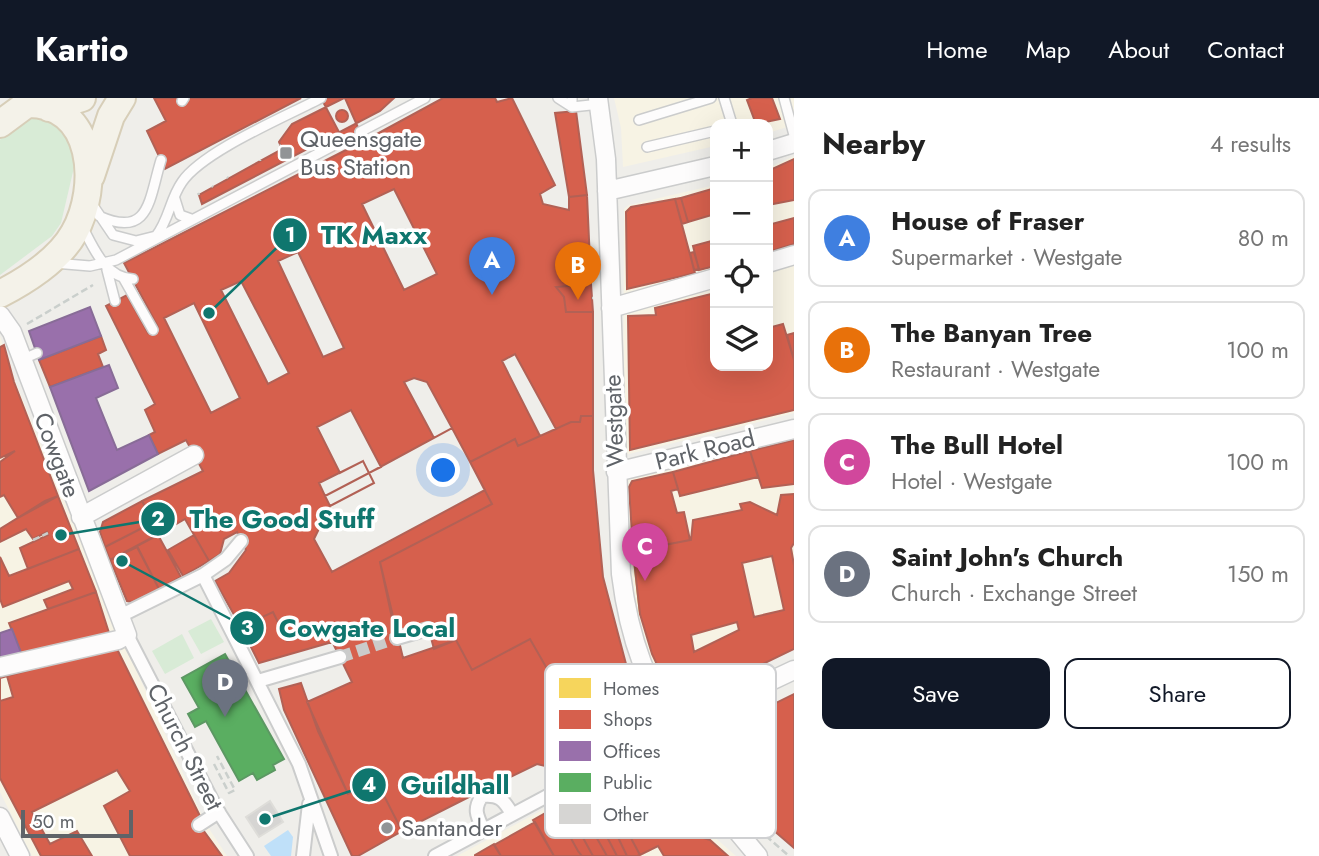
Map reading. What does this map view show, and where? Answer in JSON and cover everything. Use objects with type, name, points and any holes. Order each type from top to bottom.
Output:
[{"type":"main road","points":[[0,124],[27,103],[82,98]]},
{"type":"main road","points":[[0,294],[49,261],[68,242],[89,202],[111,116],[122,98]]},
{"type":"main road","points":[[27,103],[64,116],[74,127],[90,159],[89,202]]},
{"type":"street","name":"Westgate","points":[[599,101],[607,191],[621,574],[626,617],[643,664]]},
{"type":"street","points":[[773,149],[794,143]]},
{"type":"street","points":[[607,191],[710,167]]},
{"type":"street","points":[[773,261],[794,255]]},
{"type":"street","points":[[611,308],[710,279]]},
{"type":"street","name":"Cowgate","points":[[0,315],[29,357],[80,517],[127,635]]},
{"type":"street","name":"Park Road","points":[[616,472],[794,429]]},
{"type":"street","points":[[80,517],[194,455]]},
{"type":"street","points":[[120,617],[203,575],[226,559],[242,541]]},
{"type":"street","points":[[203,575],[303,761],[309,800],[331,856]]},
{"type":"street","points":[[397,638],[428,628]]},
{"type":"street","points":[[0,667],[118,640],[127,635]]},
{"type":"street","name":"Church Street","points":[[127,635],[219,812],[247,856]]},
{"type":"street","points":[[258,681],[340,657]]},
{"type":"street","points":[[776,678],[794,670]]},
{"type":"street","points":[[483,829],[475,814],[480,792],[494,794],[504,800],[512,814]]},
{"type":"street","points":[[435,856],[545,797]]},
{"type":"street","points":[[303,856],[309,800]]},
{"type":"street","points":[[199,825],[219,812]]},
{"type":"street","points":[[0,817],[20,856]]},
{"type":"street","name":"Westgate","points":[[743,838],[758,856]]},
{"type":"lane","points":[[89,202],[105,228],[120,238],[136,241],[156,236],[181,183],[197,165],[321,98]]},
{"type":"lane","points":[[360,132],[425,98]]},
{"type":"lane","points":[[558,98],[572,102],[599,101]]},
{"type":"lane","points":[[639,120],[711,98]]},
{"type":"lane","points":[[724,98],[730,119]]},
{"type":"lane","points":[[784,98],[794,135]]},
{"type":"lane","points":[[647,147],[710,132]]},
{"type":"lane","points":[[49,261],[66,266],[104,264],[116,260],[156,236],[344,140]]},
{"type":"lane","points":[[89,202],[118,225],[128,225],[143,215],[161,160]]},
{"type":"lane","points":[[175,197],[175,206],[180,215],[191,219]]},
{"type":"lane","points":[[89,202],[115,301]]},
{"type":"lane","points":[[104,264],[128,279],[153,330]]},
{"type":"path","points":[[21,328],[40,313],[93,285]]},
{"type":"path","points":[[593,293],[593,298]]},
{"type":"path","points":[[33,540],[48,533]]},
{"type":"path","points":[[214,764],[229,793],[235,790],[217,756]]},
{"type":"path","points":[[769,838],[789,856]]},
{"type":"shaded area","points":[[614,98],[794,98],[794,125],[773,131],[773,119],[710,119],[710,147],[623,167],[621,128]]},
{"type":"shaded area","points":[[794,156],[794,413],[629,454],[623,451],[624,209],[629,205],[710,186],[710,371],[773,371],[773,166]]},
{"type":"shaded area","points":[[0,336],[15,381],[113,619],[206,824],[227,856],[32,856],[0,792]]},
{"type":"shaded area","points":[[794,439],[794,648],[761,664],[652,664],[634,606],[623,483],[629,479]]},
{"type":"shaded area","points":[[545,808],[545,838],[716,838],[736,856],[457,856]]},
{"type":"green space","points":[[36,114],[66,131],[76,159],[61,223],[52,236],[0,275],[0,140],[6,131]]},
{"type":"green space","points":[[211,619],[224,642],[201,654],[188,631]]},
{"type":"green space","points":[[182,634],[194,658],[165,674],[152,651]]},
{"type":"water","points":[[288,830],[293,837],[291,856],[271,856],[264,846]]},
{"type":"building: Homes","points":[[650,549],[658,611],[640,614],[633,551]]},
{"type":"building: Shops","points":[[154,98],[301,98],[165,169],[147,131],[166,121]]},
{"type":"building: Shops","points":[[321,98],[345,98],[364,141],[443,98],[495,98],[497,102],[512,98],[555,185],[540,194],[543,204],[569,210],[569,197],[587,195],[591,284],[556,287],[564,297],[566,312],[593,312],[593,416],[581,416],[580,422],[571,422],[518,446],[515,439],[470,462],[492,504],[380,562],[403,658],[456,640],[472,670],[530,639],[545,665],[545,766],[537,764],[488,788],[486,784],[469,792],[471,796],[402,831],[376,780],[348,794],[307,702],[352,682],[326,629],[287,641],[273,612],[241,627],[215,581],[229,573],[246,550],[237,532],[224,539],[220,554],[209,561],[185,519],[159,534],[142,501],[203,471],[186,440],[158,454],[149,435],[155,432],[145,410],[155,404],[106,306],[127,295],[148,333],[158,327],[124,263],[348,149]]},
{"type":"building: Shops","name":"Queensgate Bus Station","points":[[344,98],[394,98],[380,111],[202,204],[199,195],[282,149],[279,142],[292,124]]},
{"type":"building: Shops","points":[[772,98],[780,119],[754,119],[747,100]]},
{"type":"building: Shops","points":[[342,110],[348,116],[342,122],[336,116]]},
{"type":"building: Shops","points":[[576,111],[587,195],[569,197],[555,113]]},
{"type":"building: Shops","points":[[794,159],[794,200],[773,204],[773,169]]},
{"type":"building: Shops","points":[[394,189],[437,274],[404,290],[362,204]]},
{"type":"building: Shops","points":[[710,189],[710,215],[688,222],[681,198]]},
{"type":"building: Shops","points":[[681,198],[688,222],[682,224],[675,199]]},
{"type":"building: Shops","points":[[675,199],[695,273],[627,289],[626,212],[631,207]]},
{"type":"building: Shops","points":[[794,218],[794,244],[773,250],[773,224]]},
{"type":"building: Shops","points":[[710,241],[710,267],[699,270],[693,246]]},
{"type":"building: Shops","points":[[298,252],[344,348],[323,357],[278,261]]},
{"type":"building: Shops","points":[[694,252],[699,269],[694,270],[690,253]]},
{"type":"building: Shops","points":[[241,281],[289,373],[268,384],[221,290]]},
{"type":"building: Shops","points":[[591,284],[593,312],[566,312],[564,297],[556,287]]},
{"type":"building: Shops","points":[[710,294],[710,371],[773,371],[773,327],[783,324],[794,360],[794,410],[630,450],[628,316],[656,315],[655,308]]},
{"type":"building: Shops","points":[[194,303],[240,398],[211,413],[164,318]]},
{"type":"building: Shops","points":[[794,333],[794,360],[787,335]]},
{"type":"building: Shops","points":[[101,336],[106,350],[98,354],[103,367],[50,387],[39,360]]},
{"type":"building: Shops","points":[[4,345],[14,382],[58,496],[18,518],[4,495],[0,497],[0,462],[15,451],[0,458],[0,347]]},
{"type":"building: Shops","points":[[515,354],[556,429],[540,436],[502,361]]},
{"type":"building: Shops","points":[[414,378],[427,382],[452,428],[434,438],[404,382]]},
{"type":"building: Shops","points":[[351,410],[381,467],[369,473],[363,461],[340,473],[317,427]]},
{"type":"building: Shops","points":[[581,416],[593,416],[593,470],[603,577],[626,664],[545,665],[530,639],[472,670],[456,640],[434,649],[427,623],[395,632],[380,562],[492,504],[470,462],[515,439],[518,446],[571,422],[580,422]]},
{"type":"building: Shops","points":[[452,428],[485,490],[332,572],[314,539],[330,506],[374,483],[369,473]]},
{"type":"building: Shops","points":[[794,440],[794,484],[762,488],[750,451]]},
{"type":"building: Shops","points":[[750,451],[758,477],[680,496],[673,472]]},
{"type":"building: Shops","points":[[363,461],[369,473],[325,496],[319,483]]},
{"type":"building: Shops","points":[[673,472],[678,489],[671,491],[677,513],[684,512],[690,540],[633,551],[629,487],[632,481]]},
{"type":"building: Shops","points":[[369,473],[374,483],[330,506],[325,496]]},
{"type":"building: Shops","points":[[794,494],[794,543],[791,548],[794,565],[794,649],[763,664],[657,664],[640,614],[633,551],[691,540],[693,520],[742,510],[740,504],[750,502],[777,515],[781,495]],"holes":[[[772,556],[784,610],[754,617],[742,563]],[[737,622],[739,630],[694,652],[691,635]]]},
{"type":"building: Shops","points":[[58,496],[79,549],[28,569],[20,548],[48,535],[47,532],[33,539],[26,529],[0,542],[0,529]]},
{"type":"building: Shops","points":[[142,501],[154,522],[105,547],[100,532],[103,522]]},
{"type":"building: Shops","points":[[154,522],[159,534],[110,560],[105,547]]},
{"type":"building: Shops","points":[[158,535],[181,577],[159,589],[137,546]]},
{"type":"building: Shops","points":[[194,535],[209,561],[183,576],[168,550]]},
{"type":"building: Shops","points":[[137,547],[159,589],[132,602],[127,601],[110,560]]},
{"type":"building: Shops","points":[[79,549],[96,592],[48,609],[44,600],[73,589],[69,581],[3,607],[0,599],[0,557],[9,576]]},
{"type":"building: Shops","points":[[96,592],[110,636],[23,658],[9,623]]},
{"type":"building: Shops","points":[[273,612],[287,641],[326,629],[332,642],[259,663],[241,627]]},
{"type":"building: Shops","points":[[116,647],[202,820],[198,823],[222,856],[130,856],[104,806],[130,791],[117,770],[32,812],[50,844],[77,831],[92,856],[41,856],[0,778],[0,678]]},
{"type":"building: Shops","points":[[7,676],[13,697],[0,701],[0,678]]},
{"type":"building: Shops","points":[[301,683],[318,731],[348,794],[376,780],[402,831],[358,856],[352,856],[284,710],[279,689]]},
{"type":"building: Shops","points":[[794,694],[794,848],[776,832],[776,703]]},
{"type":"building: Shops","points":[[545,813],[545,838],[571,838],[582,856],[554,856],[533,820]]},
{"type":"building: Shops","points":[[535,822],[554,856],[501,856],[494,845]]},
{"type":"building: Shops","points":[[571,838],[583,838],[593,856],[582,856]]},
{"type":"building: Shops","points":[[583,838],[597,838],[607,856],[593,856]]},
{"type":"building: Shops","points":[[597,838],[608,838],[617,856],[607,856]]},
{"type":"building: Shops","points":[[608,838],[618,838],[627,856],[617,856]]},
{"type":"building: Shops","points":[[618,838],[631,838],[640,855],[627,856]]},
{"type":"building: Shops","points":[[631,838],[703,838],[710,840],[728,856],[664,856],[658,846],[640,855]]},
{"type":"building: Shops","points":[[494,844],[501,856],[475,856],[475,855]]},
{"type":"building: Offices","points":[[90,307],[101,336],[39,360],[29,331]]},
{"type":"building: Offices","points":[[109,365],[118,388],[96,398],[117,450],[149,435],[158,454],[89,491],[50,387]]},
{"type":"building: Offices","points":[[12,629],[23,658],[0,662],[0,633]]},
{"type":"building: Public","points":[[225,654],[284,759],[273,765],[275,770],[257,780],[253,773],[239,781],[206,721],[195,727],[188,714],[199,708],[182,678]]},
{"type":"building: Other","points":[[270,801],[283,822],[259,837],[246,817]]},
{"type":"tunnel","points":[[340,657],[397,638]]},
{"type":"place","name":"Queensgate Bus Station","points":[[286,153]]},
{"type":"place","name":"House of Fraser","points":[[492,295]]},
{"type":"place","name":"The Banyan Tree","points":[[578,300]]},
{"type":"place","name":"TK Maxx","points":[[209,313]]},
{"type":"place","name":"The Good Stuff","points":[[61,535]]},
{"type":"place","name":"Cowgate Local","points":[[122,561]]},
{"type":"place","name":"The Bull Hotel","points":[[645,581]]},
{"type":"place","name":"Saint John's Church","points":[[225,717]]},
{"type":"place","name":"Guildhall","points":[[265,819]]},
{"type":"place","name":"Santander","points":[[387,828]]}]
